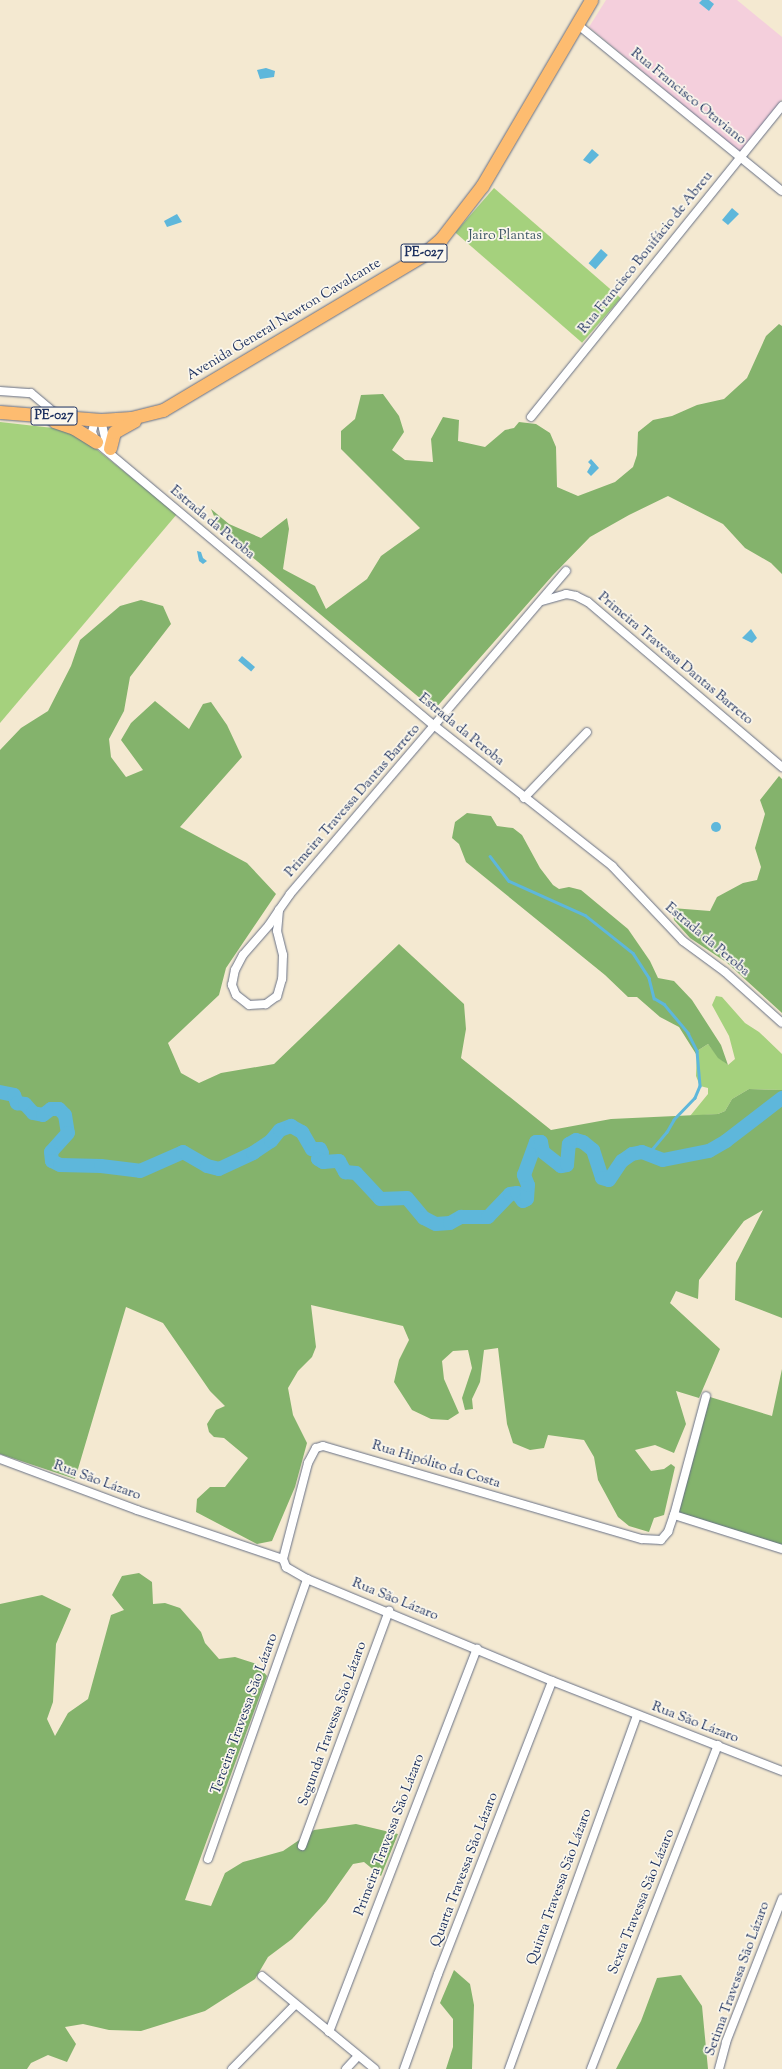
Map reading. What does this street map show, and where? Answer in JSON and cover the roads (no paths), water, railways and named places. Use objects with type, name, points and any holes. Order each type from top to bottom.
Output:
[{"type":"main road","name":"Avenida General Newton Cavalcante","points":[[0,412],[98,420],[131,418],[163,410],[348,301],[421,256],[441,239],[482,186],[591,0]]},
{"type":"main road","points":[[110,448],[112,436],[119,428],[163,410]]},
{"type":"main road","points":[[13,413],[65,424],[96,442]]},
{"type":"street","name":"Rua Francisco Otaviano","points":[[577,24],[782,191]]},
{"type":"street","name":"Rua Francisco Bonifácio de Abreu","points":[[531,417],[782,106]]},
{"type":"street","points":[[0,391],[31,393],[58,416]]},
{"type":"street","points":[[96,442],[92,432],[98,420]]},
{"type":"street","points":[[98,420],[110,448],[119,462]]},
{"type":"street","name":"Estrada da Peroba","points":[[96,442],[434,726],[612,866],[683,941],[725,972],[782,1023]]},
{"type":"street","name":"Primeira Travessa Dantas Barreto","points":[[279,910],[277,931],[283,955],[282,979],[277,996],[266,1004],[249,1005],[236,995],[232,985],[235,970],[279,910],[566,571]]},
{"type":"street","name":"Primeira Travessa Dantas Barreto","points":[[542,601],[566,594],[576,596],[588,602],[782,767]]},
{"type":"street","points":[[524,798],[587,732]]},
{"type":"street","points":[[706,1396],[674,1515],[782,1548]]},
{"type":"street","name":"Rua Hipólito da Costa","points":[[283,1559],[309,1459],[316,1448],[323,1446],[642,1539],[661,1540],[668,1532],[674,1515]]},
{"type":"street","name":"Rua São Lázaro","points":[[0,1459],[137,1510],[283,1559],[286,1567],[307,1578],[389,1611],[552,1681],[782,1771]]},
{"type":"street","name":"Terceira Travessa São Lázaro","points":[[208,1859],[307,1578]]},
{"type":"street","name":"Segunda Travessa São Lázaro","points":[[302,1846],[389,1611]]},
{"type":"street","name":"Primeira Travessa São Lázaro","points":[[329,2032],[477,1649]]},
{"type":"street","name":"Quarta Travessa São Lázaro","points":[[404,2069],[438,1974],[552,1681]]},
{"type":"street","name":"Quinta Travessa São Lázaro","points":[[509,2069],[637,1715]]},
{"type":"street","name":"Sexta Travessa São Lázaro","points":[[591,2069],[718,1745]]},
{"type":"street","name":"Setima Travessa São Lázaro","points":[[719,2069],[726,2042],[782,1898]]},
{"type":"street","points":[[262,1976],[295,2005],[375,2069]]},
{"type":"street","points":[[232,2069],[295,2005]]},
{"type":"street","points":[[346,2069],[358,2056]]},
{"type":"water","points":[[702,0],[709,0],[714,4],[709,11],[699,3]]},
{"type":"water","points":[[266,68],[275,71],[274,77],[260,79],[257,70]]},
{"type":"water","points":[[592,149],[599,155],[590,164],[583,160]]},
{"type":"water","points":[[732,208],[739,214],[728,225],[722,220]]},
{"type":"water","points":[[177,214],[182,222],[167,227],[164,221]]},
{"type":"water","points":[[601,249],[608,255],[595,269],[589,263]]},
{"type":"water","points":[[591,459],[599,468],[591,476],[587,472],[591,465],[588,462]]},
{"type":"water","points":[[197,551],[201,552],[203,558],[207,561],[203,564],[199,561]]},
{"type":"water","points":[[751,629],[757,638],[752,643],[742,638]]},
{"type":"water","points":[[242,656],[255,667],[251,672],[238,661]]},
{"type":"water","points":[[714,822],[718,822],[720,823],[720,831],[714,832],[711,829],[711,825]]},
{"type":"waterway","points":[[490,856],[509,881],[585,915],[633,953],[649,978],[654,998],[664,1004],[688,1033],[697,1051],[700,1086],[695,1098],[674,1120],[667,1132],[648,1155]]},
{"type":"waterway","points":[[0,1092],[14,1095],[17,1103],[25,1104],[33,1113],[43,1115],[51,1109],[59,1109],[65,1115],[68,1133],[51,1152],[52,1161],[60,1165],[101,1166],[140,1171],[183,1152],[207,1166],[219,1169],[253,1153],[271,1141],[280,1130],[291,1126],[302,1132],[312,1149],[320,1149],[322,1153],[318,1159],[323,1162],[339,1161],[345,1172],[356,1173],[380,1199],[407,1198],[424,1218],[436,1224],[450,1223],[461,1217],[488,1217],[510,1194],[517,1193],[523,1201],[527,1199],[528,1185],[524,1175],[536,1142],[541,1142],[543,1152],[561,1166],[567,1165],[569,1144],[576,1140],[583,1142],[593,1150],[602,1178],[609,1180],[622,1161],[632,1154],[642,1152],[663,1160],[709,1151],[726,1141],[782,1098]]},
{"type":"park label","name":"Jairo Plantas","points":[[505,236]]}]
